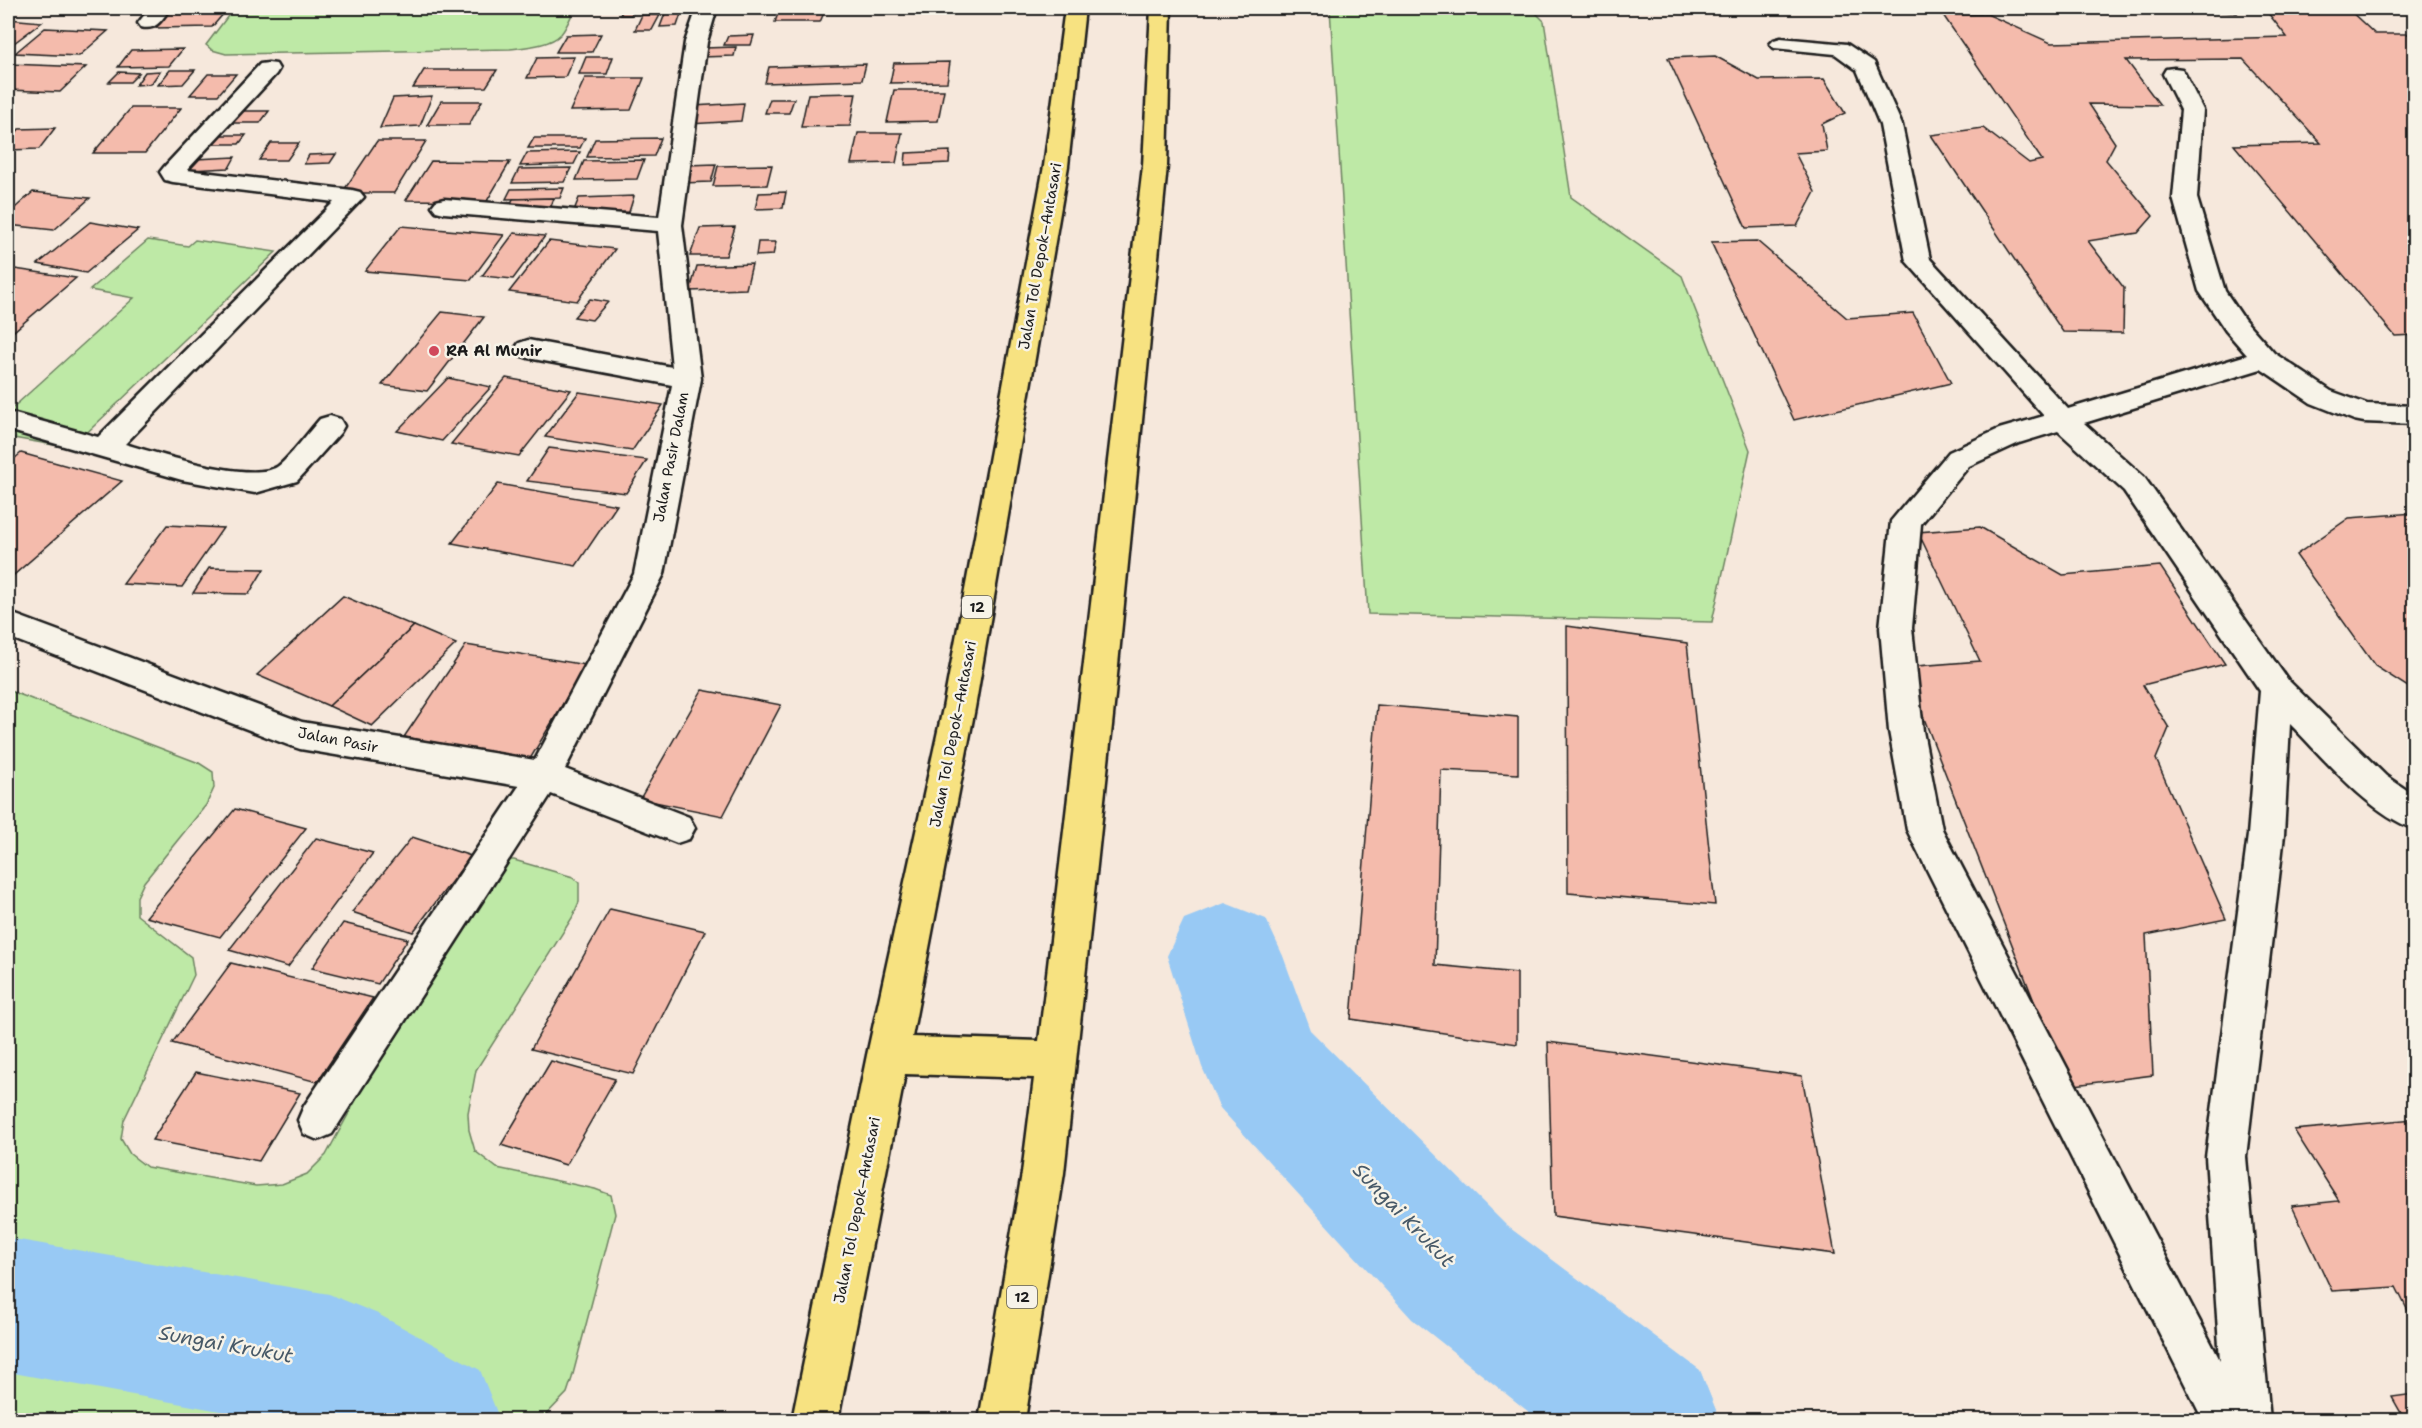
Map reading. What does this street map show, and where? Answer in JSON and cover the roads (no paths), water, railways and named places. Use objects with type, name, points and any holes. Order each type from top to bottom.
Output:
[{"type":"highway","name":"Jalan Tol Depok–Antasari","points":[[814,1420],[959,708],[1052,190],[1075,8]]},
{"type":"highway","name":"12","points":[[1002,1420],[1042,1173],[1057,1060],[1155,166],[1161,8]]},
{"type":"highway","points":[[887,1055],[1057,1060]]},
{"type":"street","name":"Jalan Pasir Dalam","points":[[318,1120],[544,776],[649,574],[687,379],[670,225],[696,42],[707,8]]},
{"type":"street","points":[[1781,44],[1840,48],[1866,66],[1891,124],[1918,261],[2064,421],[2134,484],[2276,689],[2374,786],[2415,814]]},
{"type":"street","points":[[104,448],[352,197],[173,175],[172,172],[267,69]]},
{"type":"street","points":[[2174,74],[2192,110],[2185,198],[2212,291],[2235,325],[2265,359],[2322,397],[2364,413],[2415,416]]},
{"type":"street","points":[[444,206],[670,225]]},
{"type":"street","points":[[528,349],[687,379]]},
{"type":"street","points":[[2227,1420],[1925,830],[1906,731],[1896,628],[1906,521],[1959,459],[2009,436],[2265,359]]},
{"type":"street","points":[[8,421],[182,470],[255,483],[287,474],[330,426]]},
{"type":"street","name":"Jalan Pasir","points":[[8,624],[300,735],[544,776],[677,828]]},
{"type":"street","points":[[2247,1420],[2226,1157],[2266,835],[2276,689]]},
{"type":"waterway","name":"Sungai Krukut","points":[[1225,956],[1263,1067],[1459,1272],[1650,1420]]},
{"type":"waterway","name":"Sungai Krukut","points":[[8,1305],[329,1363],[430,1420]]},
{"type":"place","name":"RA Al Munir","points":[[434,351]]}]
